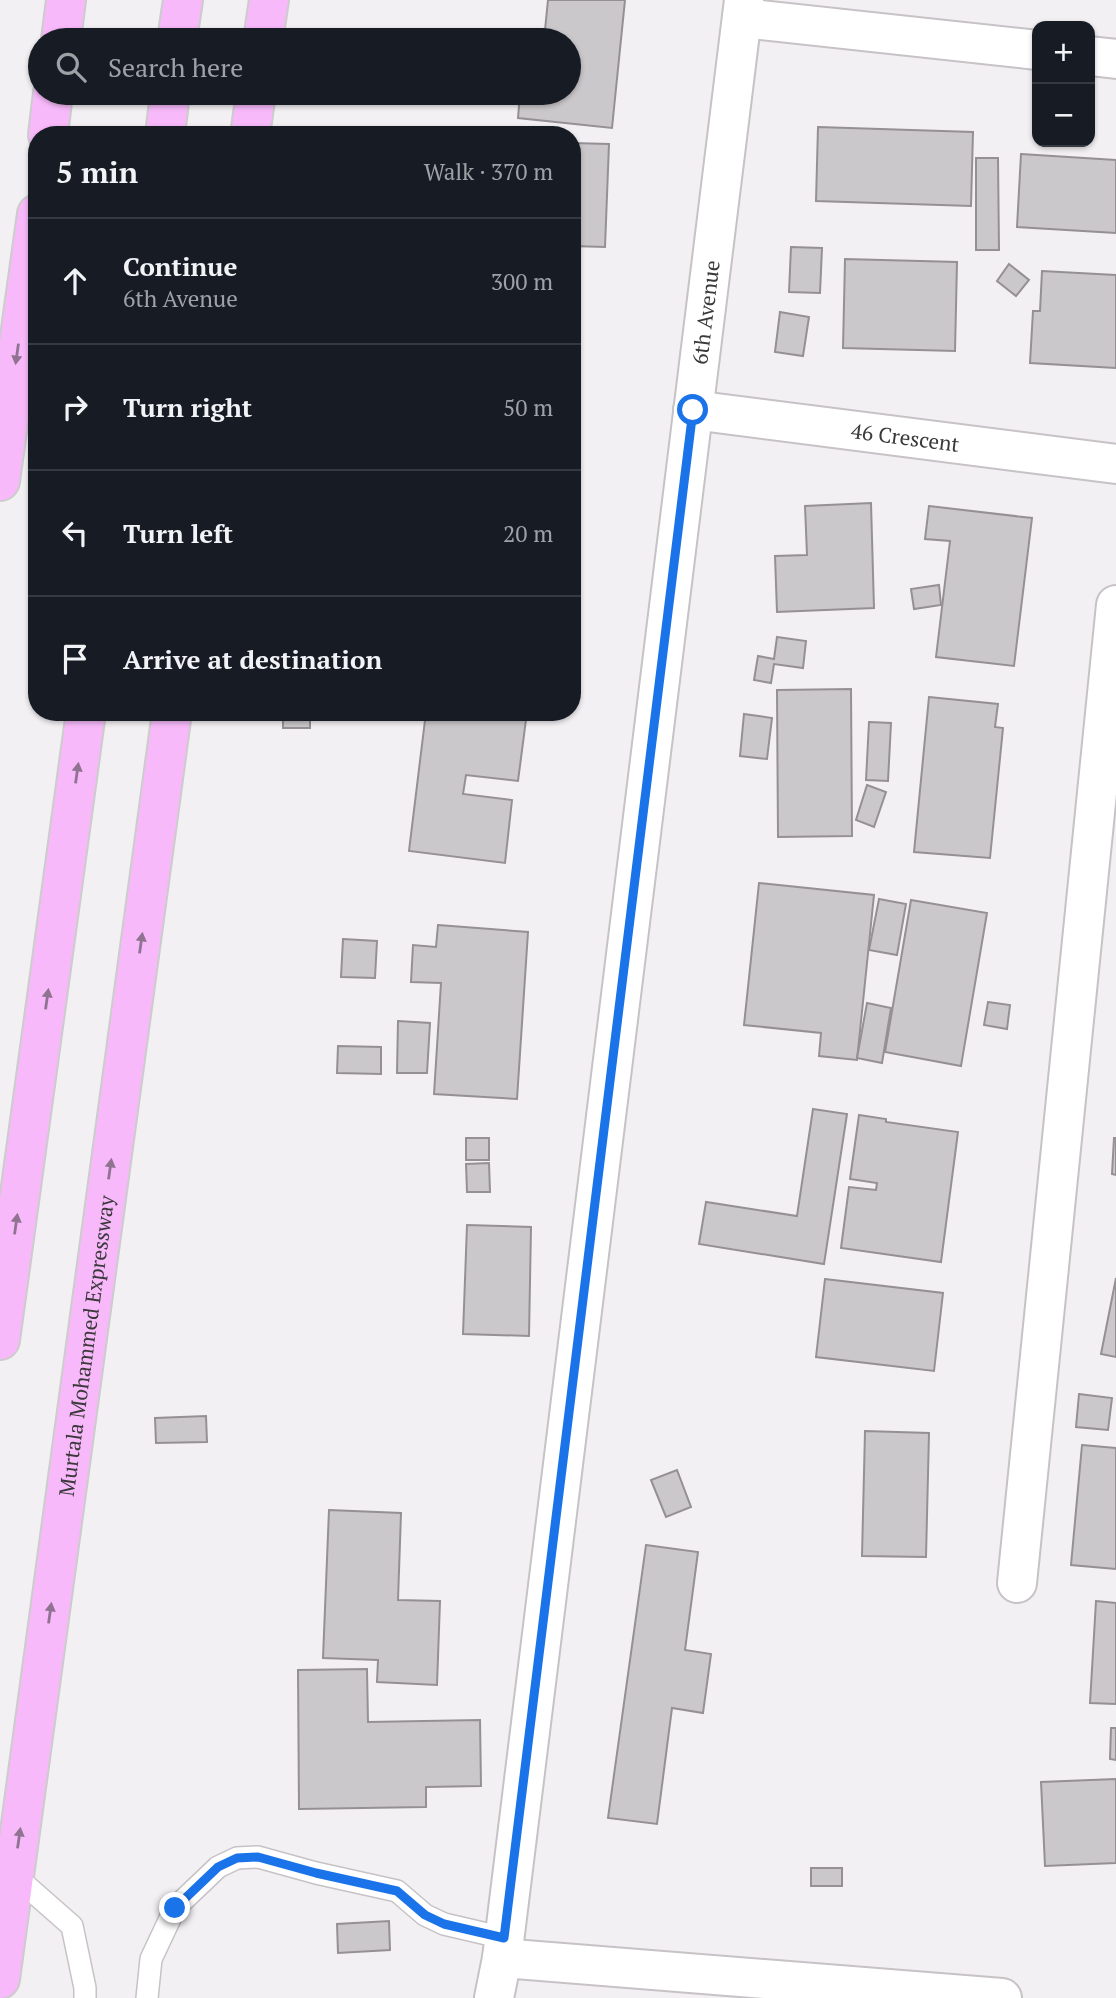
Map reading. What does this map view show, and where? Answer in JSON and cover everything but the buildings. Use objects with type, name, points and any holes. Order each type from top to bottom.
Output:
[{"type":"highway","points":[[62,28],[66,0]]},
{"type":"highway","points":[[179,28],[183,0]]},
{"type":"highway","points":[[265,28],[269,0]]},
{"type":"highway","points":[[49,126],[52,105]]},
{"type":"highway","points":[[165,126],[168,105]]},
{"type":"highway","points":[[251,126],[254,105]]},
{"type":"highway","points":[[0,481],[28,279]]},
{"type":"highway","points":[[0,1340],[85,721]]},
{"type":"highway","name":"Murtala Mohammed Expressway","points":[[0,1979],[171,721]]},
{"type":"street","points":[[743,9],[1032,49]]},
{"type":"street","name":"6th Avenue","points":[[494,1998],[503,1948],[743,9]]},
{"type":"street","points":[[1095,57],[1116,59]]},
{"type":"street","name":"46 Crescent","points":[[693,410],[1116,464]]},
{"type":"street","points":[[1017,1583],[1116,605]]},
{"type":"street","points":[[503,1948],[1002,1998]]},
{"type":"lane","points":[[147,1998],[151,1959],[175,1908],[218,1867],[237,1858],[258,1857],[397,1891],[425,1915],[503,1948]]},
{"type":"lane","points":[[14,1875],[72,1926],[85,1998]]},
{"type":"route","points":[[175,1908],[218,1867],[237,1858],[258,1857],[397,1891],[425,1915],[444,1924],[504,1938],[693,410]]}]
